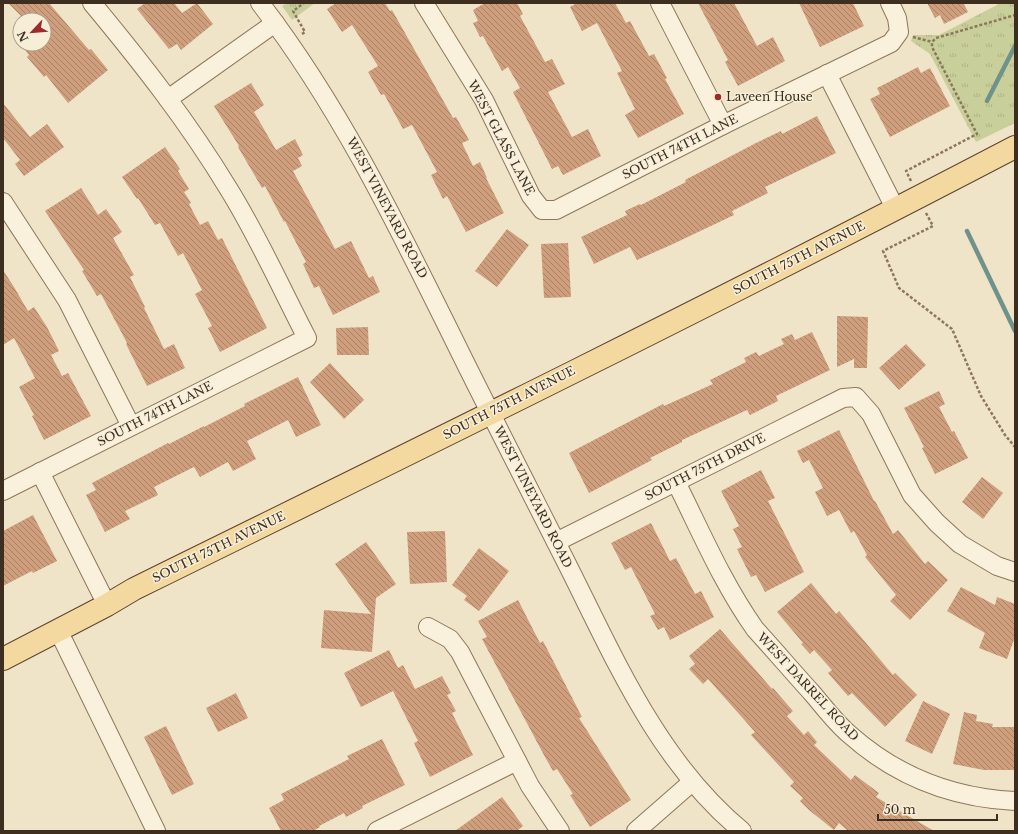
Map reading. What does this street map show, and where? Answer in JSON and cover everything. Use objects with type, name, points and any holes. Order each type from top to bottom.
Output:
[{"type":"main road","name":"SOUTH 75TH AVENUE","points":[[3,659],[107,605],[134,589],[896,210],[1015,147]]},
{"type":"street","points":[[92,3],[131,50],[168,99],[275,23]]},
{"type":"street","name":"WEST VINEYARD ROAD","points":[[260,3],[290,42],[342,124],[365,166],[420,270],[490,413],[628,685],[665,746],[692,782],[742,831]]},
{"type":"street","name":"WEST GLASS LANE","points":[[424,3],[484,100],[531,196],[542,210]]},
{"type":"street","points":[[660,3],[724,125]]},
{"type":"street","name":"SOUTH 74TH LANE","points":[[542,210],[556,210],[891,43],[899,32],[897,18],[890,3]]},
{"type":"street","points":[[827,74],[896,210]]},
{"type":"street","name":"SOUTH 74TH LANE","points":[[3,491],[307,338],[251,228],[228,188],[168,99]]},
{"type":"street","points":[[3,202],[67,300],[131,426]]},
{"type":"street","name":"SOUTH 75TH DRIVE","points":[[556,542],[843,398],[856,397],[871,414],[912,495],[937,523],[960,544],[997,566],[1015,572]]},
{"type":"street","points":[[40,472],[107,605]]},
{"type":"street","name":"WEST DARREL ROAD","points":[[676,482],[730,591],[743,612],[755,629],[848,733],[870,751],[898,770],[933,785],[989,800],[1015,801]]},
{"type":"street","points":[[428,627],[450,639],[460,652],[530,786],[560,831]]},
{"type":"street","points":[[58,630],[156,831]]},
{"type":"street","points":[[377,831],[517,761]]},
{"type":"street","points":[[636,831],[692,782]]},
{"type":"path","points":[[290,42],[305,32],[293,11],[304,3]]},
{"type":"path","points":[[1015,15],[936,38],[932,42],[932,47],[977,134],[906,171],[933,226],[883,251],[900,288],[952,329],[982,396],[1005,435],[1015,447]]},
{"type":"green space","points":[[287,3],[315,3],[292,20],[282,6]]},
{"type":"green space","points":[[998,3],[1015,3],[1015,123],[976,142],[930,54],[911,41],[913,35],[939,35],[997,5]]},
{"type":"building","points":[[8,3],[49,3],[108,70],[68,103],[46,75],[44,77],[27,57],[29,55],[27,52],[52,52],[52,12],[17,12]]},
{"type":"building","points":[[145,3],[174,3],[182,13],[197,3],[213,24],[181,50],[177,44],[169,49],[137,9]]},
{"type":"building","points":[[336,3],[385,3],[390,11],[392,10],[453,118],[456,117],[469,140],[462,143],[473,166],[480,162],[486,178],[504,213],[466,232],[447,196],[443,199],[431,175],[437,172],[412,125],[403,129],[384,94],[381,95],[368,72],[378,66],[352,25],[342,32],[327,9]]},
{"type":"building","points":[[485,3],[517,3],[523,14],[520,16],[545,62],[552,59],[565,84],[548,92],[572,137],[588,129],[601,156],[563,175],[558,166],[552,169],[513,92],[520,88],[508,67],[502,71],[483,36],[480,37],[473,23],[478,21],[473,10]]},
{"type":"building","points":[[577,3],[615,3],[626,23],[630,21],[649,56],[654,54],[667,78],[665,79],[684,114],[638,138],[625,115],[635,109],[617,73],[622,71],[597,23],[582,31],[570,7]]},
{"type":"building","points":[[698,3],[734,3],[757,46],[773,37],[785,61],[738,86],[725,62],[728,60]]},
{"type":"building","points":[[799,3],[853,3],[864,26],[820,47]]},
{"type":"building","points":[[927,3],[965,3],[964,4],[968,12],[944,24],[940,15],[935,18]]},
{"type":"building","points":[[918,67],[921,73],[930,68],[950,106],[890,137],[870,99],[880,94],[877,88]]},
{"type":"building","points":[[251,83],[264,105],[254,112],[276,150],[295,139],[303,155],[298,158],[302,166],[293,171],[335,249],[351,241],[369,278],[373,276],[380,292],[333,315],[319,286],[314,288],[303,264],[306,262],[285,221],[284,222],[265,186],[262,188],[238,147],[239,146],[214,106]]},
{"type":"building","points":[[3,103],[30,137],[47,124],[64,147],[24,176],[15,164],[20,160],[3,138]]},
{"type":"building","points":[[817,116],[836,153],[765,187],[768,193],[732,211],[734,215],[673,244],[637,260],[630,247],[594,264],[581,237],[627,215],[625,211],[640,204],[641,205],[686,182],[685,180],[756,143],[781,131],[782,134]]},
{"type":"building","points":[[165,147],[180,169],[178,171],[189,189],[184,192],[191,203],[189,204],[200,225],[208,221],[218,240],[222,238],[267,328],[220,352],[208,328],[212,326],[195,294],[202,290],[183,253],[178,256],[160,223],[155,225],[138,198],[137,199],[122,177]]},
{"type":"building","points":[[81,188],[98,215],[106,209],[122,232],[113,238],[134,275],[130,277],[145,307],[144,308],[164,349],[174,344],[185,368],[147,386],[126,344],[127,343],[101,294],[97,296],[82,271],[84,270],[45,211]]},
{"type":"building","points":[[507,229],[529,245],[497,287],[475,271]]},
{"type":"building","points":[[568,243],[571,297],[544,298],[541,244]]},
{"type":"building","points":[[3,270],[28,311],[34,307],[47,327],[59,351],[51,355],[62,376],[68,373],[91,416],[44,440],[32,416],[34,415],[19,387],[35,378],[14,338],[3,345]]},
{"type":"building","points":[[837,316],[868,317],[867,368],[854,368],[854,359],[837,367]]},
{"type":"building","points":[[368,327],[369,355],[337,355],[336,328]]},
{"type":"building","points":[[812,332],[830,370],[776,396],[778,401],[750,415],[747,410],[682,440],[682,442],[650,458],[652,460],[589,493],[569,453],[663,404],[664,406],[713,384],[710,380],[746,362],[744,358],[756,352],[759,356],[784,344],[781,339],[792,334],[795,340]]},
{"type":"building","points":[[906,344],[926,365],[899,390],[879,368]]},
{"type":"building","points":[[330,363],[364,400],[344,419],[310,382]]},
{"type":"building","points":[[298,377],[321,425],[296,437],[288,420],[247,441],[256,459],[233,471],[228,462],[200,477],[194,467],[154,487],[158,495],[125,511],[130,519],[105,532],[86,495],[96,490],[92,483],[168,443],[169,444],[245,406],[244,404]]},
{"type":"building","points":[[939,391],[945,404],[939,407],[968,458],[935,474],[922,448],[924,447],[904,408]]},
{"type":"building","points":[[839,430],[874,501],[893,534],[898,530],[925,564],[928,561],[948,580],[910,620],[890,601],[896,595],[865,557],[867,555],[854,531],[851,533],[839,510],[827,516],[815,492],[823,488],[809,460],[803,463],[797,451]]},
{"type":"building","points":[[761,470],[775,498],[768,501],[804,572],[765,592],[756,575],[751,577],[737,549],[742,547],[733,529],[739,526],[721,491]]},
{"type":"building","points":[[982,477],[1003,493],[983,519],[962,502]]},
{"type":"building","points":[[33,515],[57,561],[33,573],[32,571],[3,586],[3,531]]},
{"type":"building","points":[[651,523],[670,561],[676,558],[695,594],[701,591],[714,617],[670,640],[664,627],[658,630],[650,616],[655,614],[631,567],[625,570],[611,543]]},
{"type":"building","points":[[445,531],[447,582],[410,584],[407,532]]},
{"type":"building","points":[[366,542],[396,584],[376,598],[372,652],[321,648],[324,610],[371,614],[335,564]]},
{"type":"building","points":[[479,548],[509,571],[479,611],[464,600],[467,596],[452,585]]},
{"type":"building","points":[[811,583],[836,614],[839,611],[893,675],[895,673],[917,695],[885,727],[852,693],[848,696],[828,673],[832,670],[814,650],[810,654],[801,644],[803,643],[777,612]]},
{"type":"building","points":[[961,587],[995,605],[997,597],[1015,604],[1015,637],[1007,659],[979,648],[985,633],[947,611]]},
{"type":"building","points":[[518,600],[540,643],[543,641],[582,717],[579,718],[631,800],[590,827],[570,795],[573,794],[557,769],[553,771],[482,639],[487,637],[478,621]]},
{"type":"building","points":[[720,629],[793,711],[787,716],[804,735],[808,731],[817,742],[814,745],[851,780],[855,775],[879,793],[876,797],[934,831],[848,831],[839,823],[834,830],[809,810],[800,801],[803,798],[790,786],[794,782],[751,735],[755,732],[708,679],[703,684],[689,669],[695,664],[689,656]]},
{"type":"building","points":[[389,650],[398,668],[403,665],[415,689],[442,676],[451,693],[447,695],[456,711],[452,713],[473,755],[430,777],[414,743],[418,741],[393,691],[361,707],[344,673]]},
{"type":"building","points":[[236,693],[248,718],[218,732],[206,708]]},
{"type":"building","points":[[923,701],[950,714],[932,754],[905,741]]},
{"type":"building","points":[[964,712],[977,715],[976,721],[993,724],[992,727],[1015,727],[1015,770],[984,770],[953,764]]},
{"type":"building","points":[[166,726],[194,784],[172,795],[144,737]]},
{"type":"building","points":[[382,739],[405,785],[362,806],[363,808],[346,817],[344,813],[319,826],[320,827],[313,831],[281,831],[269,808],[284,800],[281,794],[349,759],[347,756]]},
{"type":"building","points":[[502,797],[523,826],[517,831],[455,831]]},
{"type":"waterway","points":[[987,101],[1015,46]]},
{"type":"waterway","points":[[967,231],[1015,331]]},
{"type":"place","name":"Laveen House","points":[[718,97]]}]
